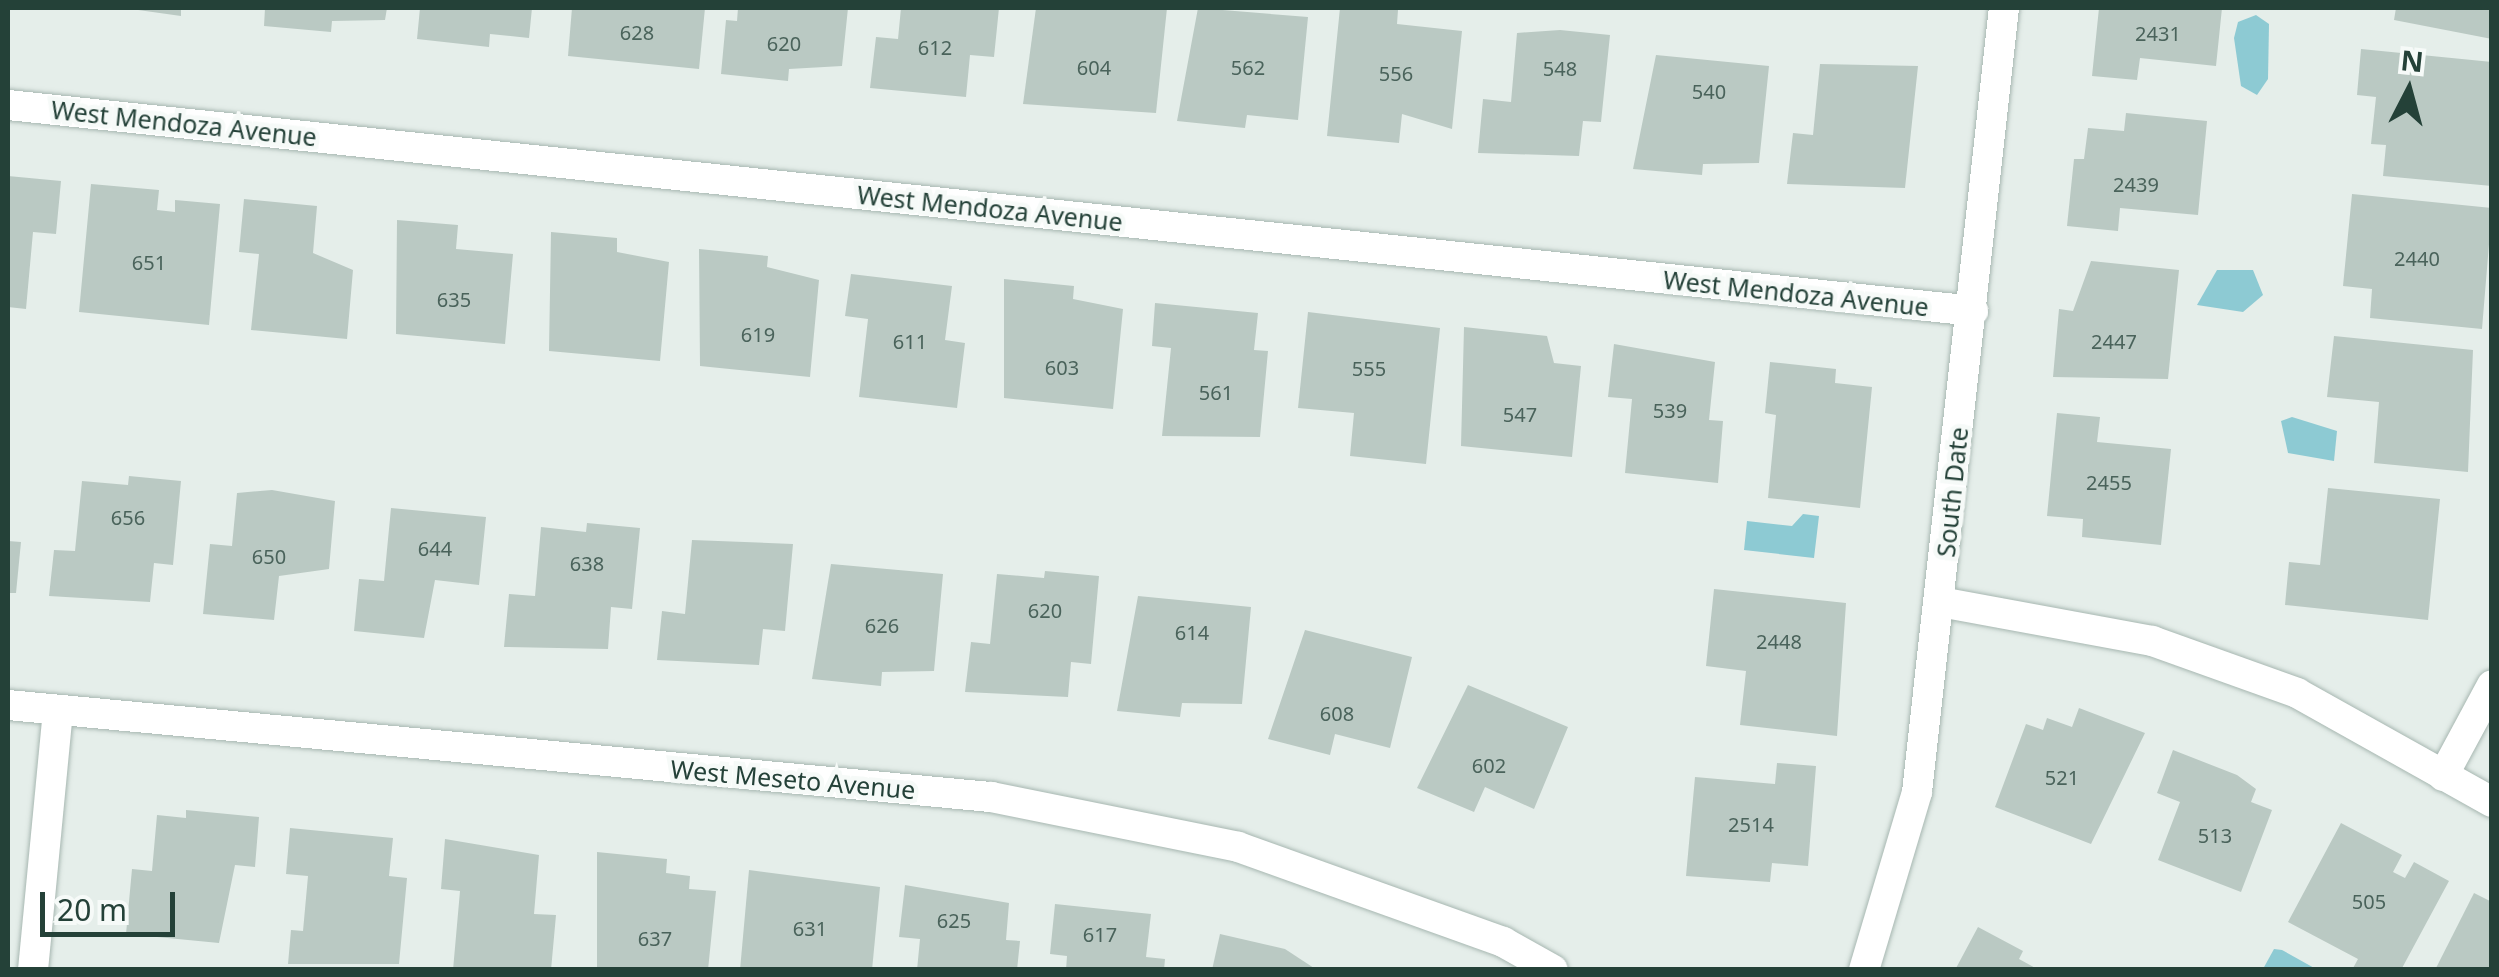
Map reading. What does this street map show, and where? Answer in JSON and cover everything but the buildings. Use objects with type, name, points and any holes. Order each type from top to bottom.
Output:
[{"type":"street","name":"South Date","points":[[1864,970],[1917,792],[2004,8]]},
{"type":"street","name":"West Mendoza Avenue","points":[[8,105],[1972,311]]},
{"type":"street","points":[[1940,602],[2152,641],[2297,694],[2492,802]]},
{"type":"street","points":[[2444,776],[2492,686]]},
{"type":"street","name":"West Meseto Avenue","points":[[8,704],[990,798],[1238,848],[1503,942],[1553,970]]},
{"type":"street","points":[[33,970],[58,710]]},
{"type":"water","points":[[2256,15],[2269,24],[2268,79],[2257,95],[2241,86],[2234,38],[2238,22]]},
{"type":"water","points":[[2217,270],[2253,270],[2263,295],[2243,312],[2197,305]]},
{"type":"water","points":[[2292,417],[2337,431],[2334,461],[2288,453],[2281,421]]},
{"type":"water","points":[[1803,514],[1819,516],[1814,558],[1744,550],[1747,521],[1792,526]]},
{"type":"water","points":[[2274,949],[2282,950],[2316,969],[2263,969]]}]
